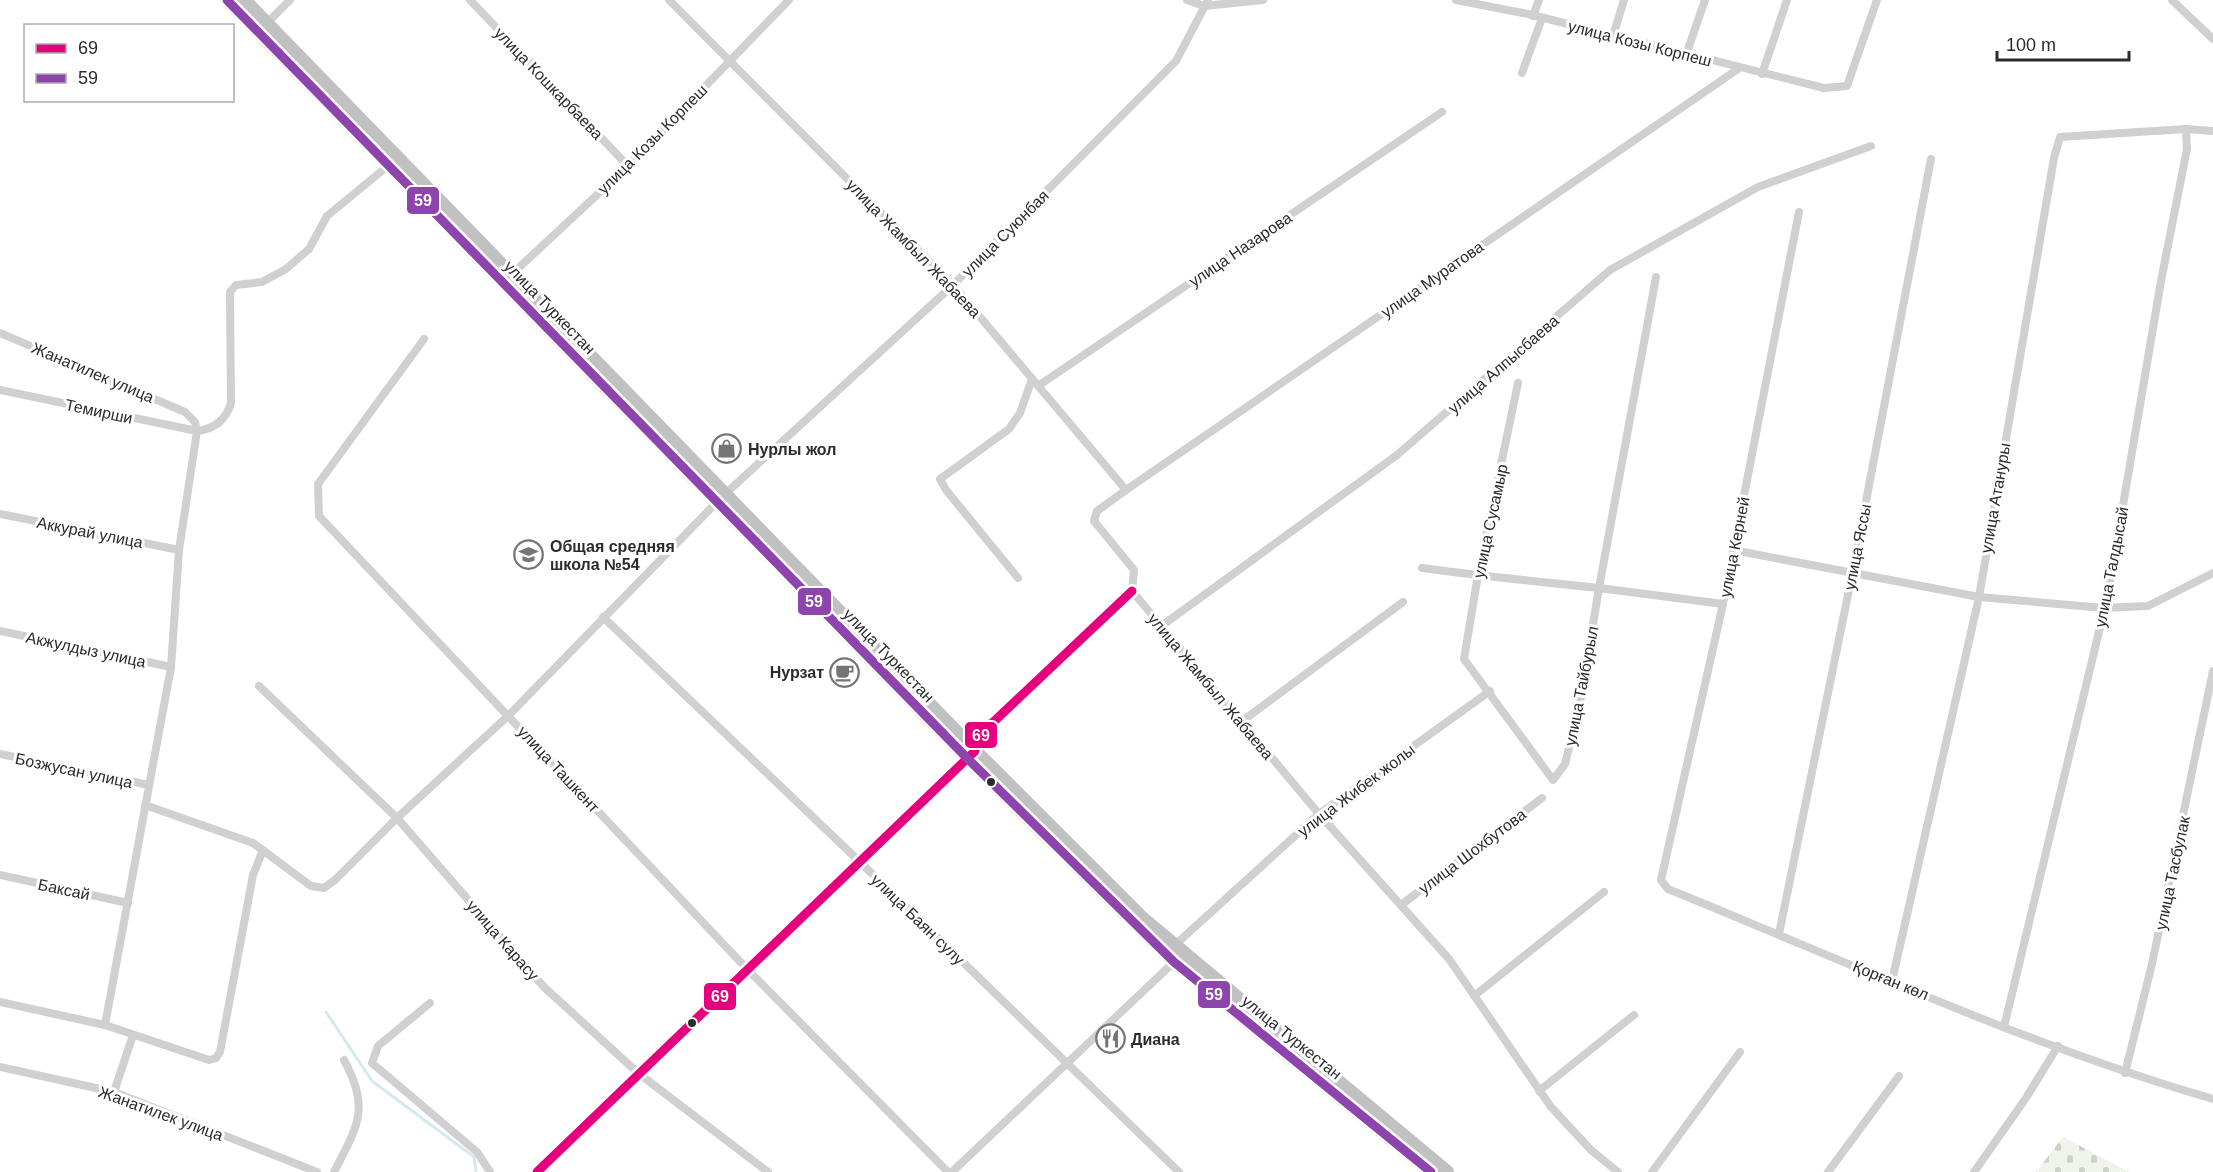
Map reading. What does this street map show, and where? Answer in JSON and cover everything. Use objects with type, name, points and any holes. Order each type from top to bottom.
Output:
[{"type":"highway","name":"улица Туркестан","points":[[235,1],[267,23],[512,274],[720,498]]},
{"type":"highway","name":"улица Туркестан","points":[[235,1],[389,165],[720,498],[1174,962],[1431,1172]]},
{"type":"highway","name":"улица Туркестан","points":[[971,755],[1142,918],[1447,1172]]},
{"type":"street","points":[[267,23],[290,0]]},
{"type":"street","name":"улица Кошкарбаева","points":[[470,0],[628,166]]},
{"type":"street","name":"улица Жамбыл Жабаева","points":[[669,0],[953,285],[1126,490]]},
{"type":"street","name":"улица Козы Корпеш","points":[[512,274],[628,166],[789,0]]},
{"type":"street","points":[[1187,0],[1206,3],[1263,0]]},
{"type":"street","name":"улица Козы Корпеш","points":[[1456,0],[1542,18],[1738,69],[1824,88],[1847,86],[1876,0]]},
{"type":"street","points":[[1533,16],[1539,0]]},
{"type":"street","points":[[1613,36],[1623,0]]},
{"type":"street","points":[[1686,55],[1705,0]]},
{"type":"street","points":[[1762,74],[1787,0]]},
{"type":"street","points":[[2172,0],[2213,39]]},
{"type":"street","name":"улица Суюнбая","points":[[263,850],[311,886],[324,888],[335,880],[397,818],[508,716],[720,498],[953,285],[1176,61],[1206,3]]},
{"type":"street","points":[[1522,73],[1542,18]]},
{"type":"street","name":"улица Муратова","points":[[1126,490],[1738,69]]},
{"type":"street","name":"улица Назарова","points":[[1035,383],[1442,112]]},
{"type":"street","points":[[2186,129],[2213,131]]},
{"type":"street","name":"улица Атануры","points":[[1892,981],[1978,597],[2054,158],[2060,137],[2186,129]]},
{"type":"street","name":"улица Талдысай","points":[[2004,1027],[2104,608],[2161,281],[2187,149],[2186,129]]},
{"type":"street","name":"улица Алпысбаева","points":[[1160,627],[1397,455],[1610,270],[1758,187],[1871,146]]},
{"type":"street","name":"улица Яссы","points":[[1779,934],[1852,575],[1931,159]]},
{"type":"street","points":[[105,1025],[171,667],[179,550],[197,431],[210,429],[228,414],[231,403],[230,292],[236,285],[262,282],[286,269],[309,249],[327,216],[389,165]]},
{"type":"street","name":"улица Керней","points":[[1660,880],[1723,604],[1799,212]]},
{"type":"street","name":"улица Тайбурыл","points":[[1490,691],[1553,780],[1565,764],[1580,703],[1656,277]]},
{"type":"street","name":"Жанатилек улица","points":[[0,333],[185,412],[195,422],[197,431]]},
{"type":"street","name":"улица Ташкент","points":[[424,339],[318,484],[319,516],[747,969],[950,1172]]},
{"type":"street","points":[[1018,578],[946,490],[940,479],[1009,429],[1035,383]]},
{"type":"street","name":"улица Сусамыр","points":[[1490,691],[1464,659],[1478,575],[1518,383]]},
{"type":"street","name":"Темирши","points":[[0,390],[197,431]]},
{"type":"street","points":[[537,1172],[971,755],[975,742],[987,728],[1132,591],[1134,570],[1094,521],[1097,511],[1126,490]]},
{"type":"street","name":"Аккурай улица","points":[[0,514],[179,550]]},
{"type":"street","points":[[1733,550],[1852,575],[1978,597],[2104,608],[2148,606],[2213,573]]},
{"type":"street","points":[[1422,568],[1723,604]]},
{"type":"street","name":"улица Жамбыл Жабаева","points":[[1132,591],[1319,814],[1449,959],[1539,1091],[1591,1150],[1618,1172]]},
{"type":"street","points":[[1241,722],[1403,602]]},
{"type":"street","name":"улица Баян сулу","points":[[603,617],[860,862],[1179,1172]]},
{"type":"street","name":"Акжулдыз улица","points":[[0,631],[171,667]]},
{"type":"street","name":"улица Тасбулак","points":[[2125,1073],[2152,964],[2213,671]]},
{"type":"street","name":"улица Карасу","points":[[259,686],[397,818],[544,987],[638,1073],[768,1172]]},
{"type":"street","name":"улица Жибек жолы","points":[[1175,945],[1319,814],[1490,691]]},
{"type":"street","name":"Бозжусан улица","points":[[0,754],[149,785]]},
{"type":"street","name":"улица Шохбутова","points":[[1401,905],[1542,798]]},
{"type":"street","points":[[0,1002],[105,1025],[209,1060],[216,1058],[220,1052],[253,875],[263,850],[252,843],[145,805]]},
{"type":"street","name":"Баксай","points":[[0,876],[128,903]]},
{"type":"street","name":"Қорған көл","points":[[1660,880],[1668,889],[2004,1027],[2125,1073],[2213,1099]]},
{"type":"street","points":[[1474,996],[1604,892]]},
{"type":"street","points":[[950,1172],[1174,962]]},
{"type":"street","points":[[430,1003],[378,1046],[372,1063],[477,1152],[490,1172]]},
{"type":"street","points":[[1539,1091],[1634,1015]]},
{"type":"street","points":[[114,1092],[133,1035]]},
{"type":"street","points":[[1974,1172],[2026,1098],[2058,1046]]},
{"type":"street","points":[[1652,1172],[1740,1052]]},
{"type":"street","points":[[334,1172],[358,1122],[360,1105],[356,1082],[344,1060]]},
{"type":"street","name":"Жанатилек улица","points":[[0,1068],[114,1092],[317,1172]]},
{"type":"street","points":[[1828,1172],[1899,1076]]},
{"type":"green space","points":[[2063,1137],[2129,1172],[2036,1172]]},
{"type":"waterway","points":[[326,1012],[372,1081],[474,1157],[476,1172]]},
{"type":"transit line","name":"59","points":[[227,0],[968,759],[1174,962],[1431,1172]]},
{"type":"transit line","name":"69","points":[[537,1172],[975,751],[975,742],[987,728],[1132,591]]},
{"type":"place","name":"Нурлы жол","points":[[727,449]]},
{"type":"place","name":"Общая средняя школа №54","points":[[529,555]]},
{"type":"place","name":"Нурзат","points":[[845,672]]},
{"type":"place","name":"Диана","points":[[1110,1039]]}]
